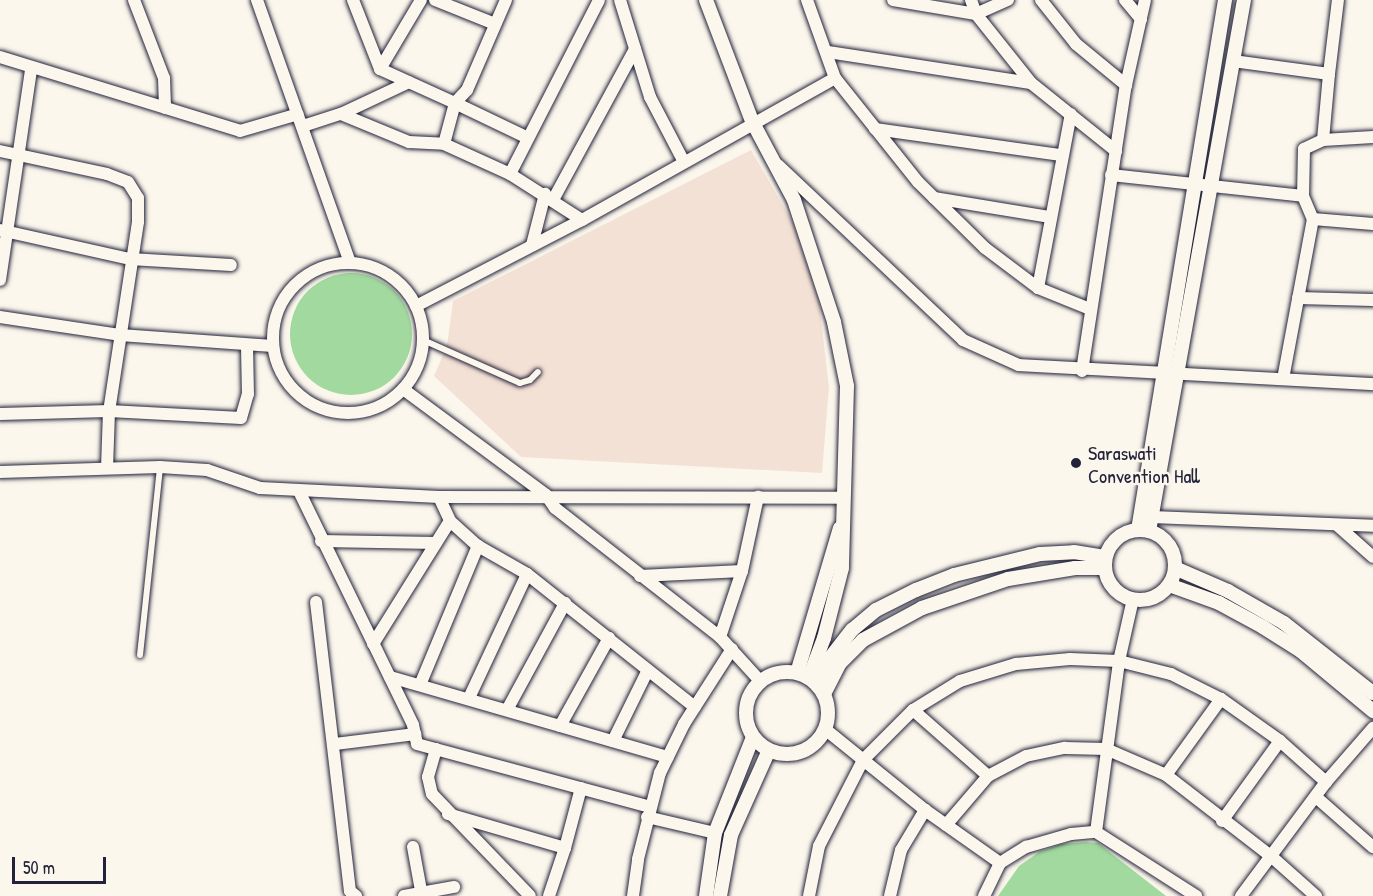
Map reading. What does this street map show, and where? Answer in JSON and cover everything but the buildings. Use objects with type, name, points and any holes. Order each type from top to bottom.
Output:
[{"type":"street","points":[[134,0],[164,78],[165,108]]},
{"type":"street","points":[[257,0],[350,263]]},
{"type":"street","points":[[380,69],[421,0]]},
{"type":"street","points":[[435,0],[495,24]]},
{"type":"street","points":[[444,144],[455,103],[467,90],[506,0]]},
{"type":"street","points":[[510,174],[599,0]]},
{"type":"street","points":[[620,0],[650,97],[684,162]]},
{"type":"street","points":[[706,0],[752,121],[778,165],[794,200],[834,322],[847,386],[848,435],[843,498],[842,568],[812,683]]},
{"type":"street","points":[[807,0],[828,51],[835,78],[934,198],[985,248],[1038,288],[1090,309]]},
{"type":"street","points":[[893,0],[976,14],[1008,0]]},
{"type":"street","points":[[971,0],[976,14],[1031,83],[1116,152]]},
{"type":"street","points":[[1041,0],[1076,44],[1126,85]]},
{"type":"street","points":[[1125,0],[1141,19]]},
{"type":"street","points":[[1082,371],[1126,85],[1145,0]]},
{"type":"street","points":[[1146,526],[1163,376],[1226,0]]},
{"type":"street","points":[[1146,526],[1179,376],[1210,188],[1245,0]]},
{"type":"street","points":[[1323,140],[1338,0]]},
{"type":"street","points":[[354,1],[380,69],[528,138]]},
{"type":"street","points":[[532,245],[549,197],[635,49]]},
{"type":"street","points":[[828,51],[1031,83]]},
{"type":"street","points":[[0,57],[30,69],[240,132],[341,114],[409,82]]},
{"type":"street","points":[[1233,61],[1329,74]]},
{"type":"street","points":[[0,280],[3,230],[30,69]]},
{"type":"street","points":[[416,306],[582,220],[752,121],[835,78]]},
{"type":"street","points":[[341,114],[409,142],[444,144],[510,174],[582,220]]},
{"type":"street","points":[[1038,288],[1061,155],[1071,114]]},
{"type":"street","points":[[875,129],[1061,155]]},
{"type":"street","points":[[1283,379],[1313,219],[1303,196],[1304,149],[1323,140],[1373,136]]},
{"type":"street","points":[[0,151],[128,182],[138,198],[138,222],[130,259],[109,411],[107,468]]},
{"type":"street","points":[[778,165],[963,339],[1019,365],[1163,376],[1373,384]]},
{"type":"street","points":[[1111,175],[1210,188],[1303,196]]},
{"type":"street","points":[[934,198],[1050,217]]},
{"type":"street","points":[[1313,219],[1373,224]]},
{"type":"street","points":[[3,230],[130,259],[231,265]]},
{"type":"street","points":[[350,263],[389,276],[416,306],[423,340],[421,358],[403,389],[367,411],[345,413],[324,409],[304,400],[289,385],[278,367],[273,346],[280,304],[293,287],[319,270],[350,263]]},
{"type":"street","points":[[1298,298],[1373,300]]},
{"type":"street","points":[[0,317],[120,335],[273,346]]},
{"type":"street","points":[[0,414],[109,411],[241,418],[248,394],[247,345]]},
{"type":"street","points":[[403,389],[546,495],[555,508],[720,637],[760,681]]},
{"type":"street","points":[[0,472],[160,467],[207,470],[260,488],[439,496],[843,498]]},
{"type":"street","points":[[299,491],[321,541],[390,677],[415,734],[417,744],[581,788],[716,833]]},
{"type":"street","points":[[439,496],[450,522],[478,546],[527,574],[695,707]]},
{"type":"street","points":[[720,637],[742,571],[758,496]]},
{"type":"street","points":[[373,644],[450,522]]},
{"type":"street","points":[[1337,525],[1373,556]]},
{"type":"street","points":[[1146,526],[1168,543],[1177,569],[1169,585],[1153,598],[1133,599],[1114,588],[1105,563],[1117,538],[1146,526],[1373,526]]},
{"type":"street","points":[[321,541],[436,543]]},
{"type":"street","points":[[420,685],[478,546]]},
{"type":"street","points":[[812,683],[852,630],[876,610],[916,590],[954,575],[1041,554],[1074,552],[1105,563]]},
{"type":"street","points":[[812,683],[839,664],[863,640],[922,608],[1008,579],[1105,563]]},
{"type":"street","points":[[1177,569],[1228,591],[1284,623],[1373,693]]},
{"type":"street","points":[[640,576],[742,571]]},
{"type":"street","points":[[469,698],[527,574]]},
{"type":"street","points":[[1169,585],[1219,603],[1263,627],[1301,651],[1373,711]]},
{"type":"street","points":[[1096,831],[1119,661],[1133,599]]},
{"type":"street","points":[[316,602],[335,744],[350,891],[356,896]]},
{"type":"street","points":[[507,710],[565,603]]},
{"type":"street","points":[[560,726],[609,638]]},
{"type":"street","points":[[633,896],[649,812],[668,757],[695,707],[732,649]]},
{"type":"street","points":[[809,896],[819,846],[863,760],[913,710],[960,681],[1016,664],[1070,659],[1119,661],[1171,674],[1221,699],[1280,741],[1326,782]]},
{"type":"street","points":[[613,741],[648,670]]},
{"type":"street","points":[[777,673],[812,683],[828,706],[825,729],[818,740],[795,753],[769,750],[753,737],[745,714],[752,691],[760,681],[777,673]]},
{"type":"street","points":[[390,677],[668,757]]},
{"type":"street","points":[[1166,775],[1221,699]]},
{"type":"street","points":[[913,710],[988,776]]},
{"type":"street","points":[[1241,896],[1326,782],[1373,728]]},
{"type":"street","points":[[825,729],[925,810],[1000,863]]},
{"type":"street","points":[[335,744],[415,734]]},
{"type":"street","points":[[706,896],[716,833],[753,737]]},
{"type":"street","points":[[1222,821],[1280,741]]},
{"type":"street","points":[[946,825],[988,776],[1026,756],[1065,748],[1106,749],[1166,775],[1222,821],[1272,857],[1316,896]]},
{"type":"street","points":[[436,749],[428,777],[432,794],[447,813],[530,896]]},
{"type":"street","points":[[720,896],[731,835],[769,750]]},
{"type":"street","points":[[549,896],[581,788]]},
{"type":"street","points":[[1316,797],[1373,847]]},
{"type":"street","points":[[890,896],[901,850],[925,810]]},
{"type":"street","points":[[447,813],[565,848]]},
{"type":"street","points":[[984,896],[1000,863],[1026,847],[1071,834],[1096,831],[1196,896]]},
{"type":"street","points":[[413,847],[421,894]]},
{"type":"street","points":[[404,896],[454,887]]},
{"type":"lane","points":[[423,340],[520,383],[530,380],[538,372]]},
{"type":"lane","points":[[140,655],[160,467]]},
{"type":"shaded area","points":[[751,150],[793,223],[819,302],[829,387],[822,473],[521,457],[434,376],[447,346],[453,301]]},
{"type":"green space","points":[[351,273],[375,277],[394,291],[408,310],[412,334],[408,358],[394,377],[375,391],[351,395],[327,391],[308,377],[294,358],[290,334],[294,310],[308,291],[327,277]]},
{"type":"green space","points":[[1098,843],[1166,896],[998,896],[1019,866],[1039,852],[1062,844]]},
{"type":"place","name":"Saraswati Convention Hall","points":[[1076,463]]}]
